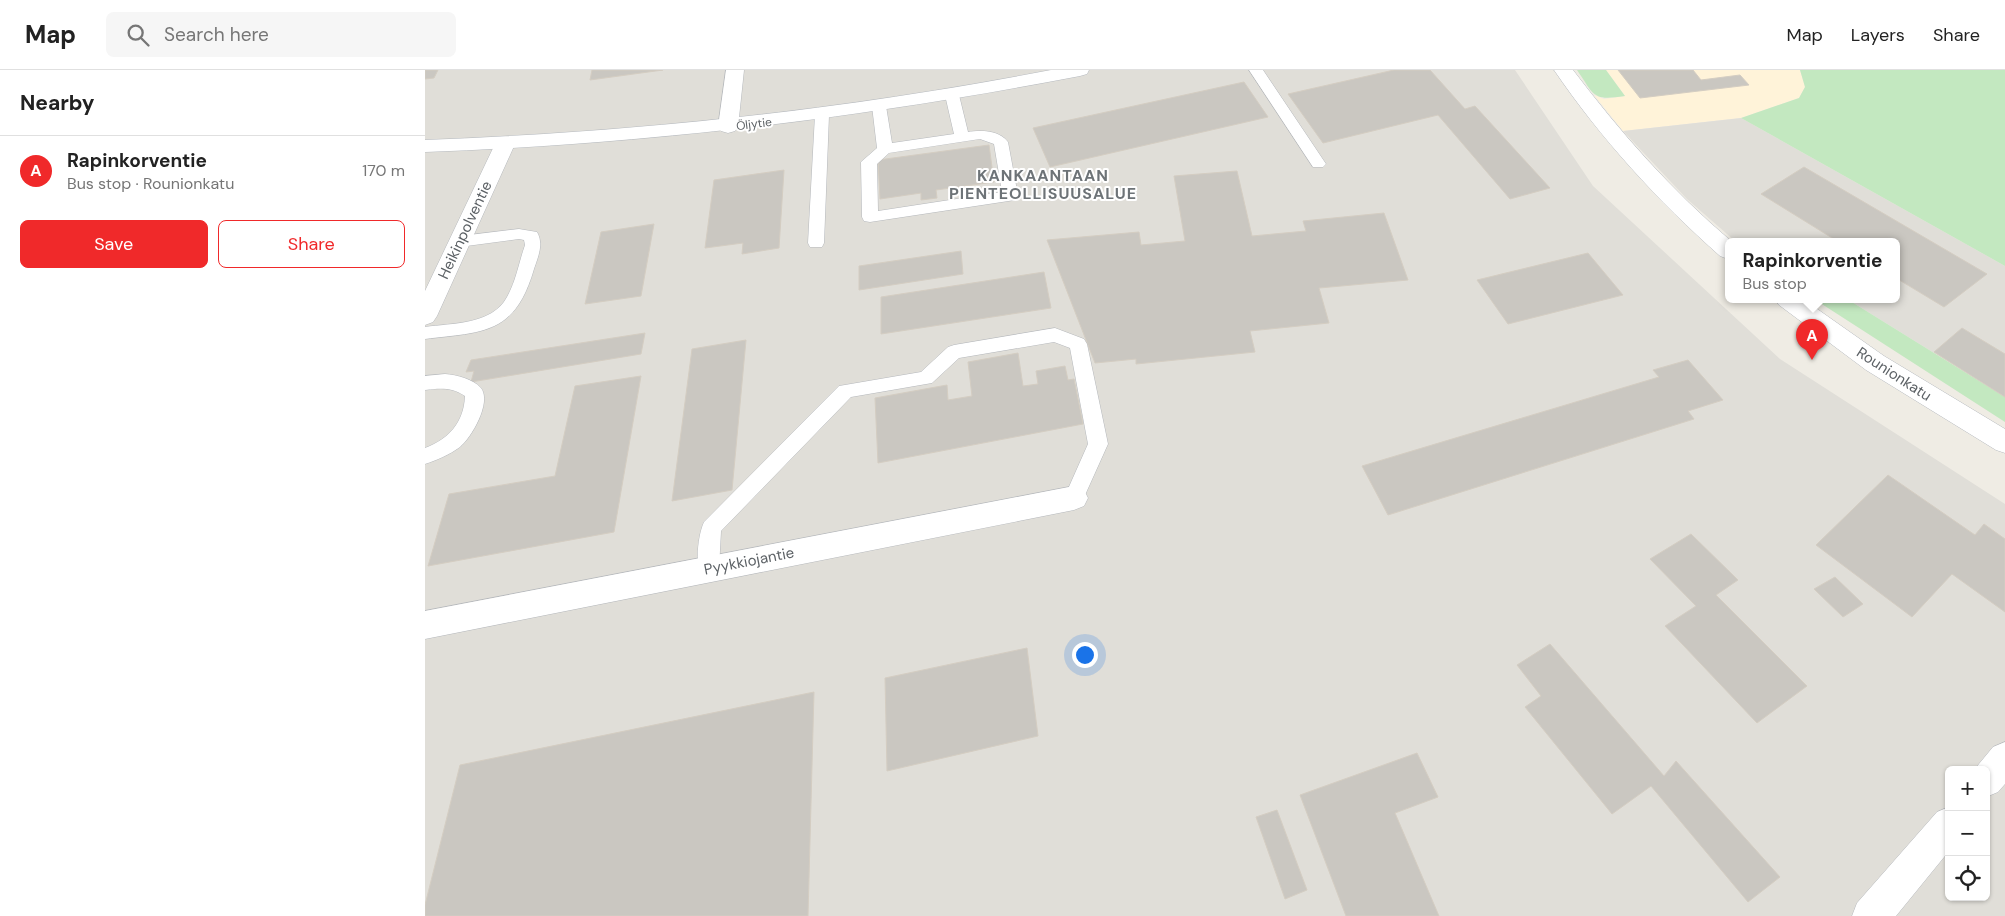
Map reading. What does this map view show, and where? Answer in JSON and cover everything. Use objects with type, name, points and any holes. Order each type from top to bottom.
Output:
[{"type":"main road","points":[[727,127],[735,70]]},
{"type":"main road","name":"Öljytie","points":[[425,146],[505,144],[727,127],[952,95],[1080,70]]},
{"type":"main road","points":[[1563,70],[1629,156],[1674,202],[1725,248]]},
{"type":"main road","name":"Heikinpolventie","points":[[425,316],[505,144]]},
{"type":"main road","name":"Rounionkatu","points":[[1792,303],[1875,363],[2005,442]]},
{"type":"main road","name":"Pyykkiojantie","points":[[425,625],[1074,498]]},
{"type":"main road","points":[[1990,776],[2005,759]]},
{"type":"main road","points":[[1870,916],[1878,909],[1945,829]]},
{"type":"lane","points":[[1256,70],[1318,164]]},
{"type":"lane","points":[[952,95],[962,137]]},
{"type":"lane","points":[[879,106],[885,149]]},
{"type":"lane","points":[[816,243],[822,115]]},
{"type":"lane","points":[[982,134],[1001,142],[1010,196],[870,217],[869,162],[885,149],[982,134]]},
{"type":"lane","points":[[425,333],[482,325],[497,317],[512,304],[533,245],[531,236],[519,234],[459,241]]},
{"type":"lane","points":[[708,569],[711,528],[846,391],[927,378],[954,352],[1055,335],[1078,344],[1098,444],[1074,498]]},
{"type":"lane","points":[[425,383],[440,381],[461,383],[474,393],[475,407],[466,429],[450,446],[425,456]]},
{"type":"shaded area","points":[[425,70],[1515,70],[1593,186],[1780,359],[2005,504],[2005,916],[425,916]]},
{"type":"shaded area","points":[[1606,70],[1800,70],[1805,87],[1799,98],[1741,118],[1623,131],[1594,95],[1604,99],[1625,96]]},
{"type":"shaded area","points":[[1741,118],[2005,266],[2005,397],[1853,303],[1900,303],[1900,238],[1732,238],[1687,199],[1623,131]]},
{"type":"green space","points":[[1577,70],[1606,70],[1625,96],[1606,98],[1595,95]]},
{"type":"green space","points":[[1800,70],[2005,70],[2005,266],[1741,118],[1799,98],[1805,87]]},
{"type":"green space","points":[[1820,303],[1853,303],[2005,397],[2005,422]]},
{"type":"building","points":[[425,70],[438,70],[434,78],[425,79]]},
{"type":"building","points":[[592,70],[663,70],[590,80]]},
{"type":"building","points":[[1394,70],[1430,70],[1465,109],[1475,106],[1550,188],[1510,199],[1438,115],[1323,143],[1288,94]]},
{"type":"building","points":[[1618,70],[1693,70],[1701,80],[1740,75],[1749,85],[1640,98]]},
{"type":"building","points":[[1244,82],[1268,117],[1050,167],[1033,128]]},
{"type":"building","points":[[989,145],[994,182],[936,190],[937,198],[921,200],[921,193],[880,199],[878,160]]},
{"type":"building","points":[[1804,167],[1987,274],[1944,307],[1900,280],[1900,238],[1832,238],[1761,194]]},
{"type":"building","points":[[784,170],[779,248],[742,254],[743,243],[705,248],[714,180]]},
{"type":"building","points":[[1237,171],[1252,236],[1306,231],[1303,221],[1384,213],[1408,280],[1319,288],[1329,323],[1250,331],[1255,352],[1136,364],[1136,359],[1095,363],[1047,240],[1139,232],[1141,245],[1185,241],[1174,176]]},
{"type":"building","points":[[654,224],[641,296],[585,304],[601,232]]},
{"type":"building","points":[[961,251],[963,274],[859,290],[859,266]]},
{"type":"building","points":[[1588,253],[1623,295],[1508,324],[1477,280]]},
{"type":"building","points":[[1044,272],[1051,308],[881,334],[881,297]]},
{"type":"building","points":[[1962,328],[2005,354],[2005,397],[1934,352]]},
{"type":"building","points":[[645,333],[641,354],[471,382],[474,371],[466,372],[471,360]]},
{"type":"building","points":[[746,340],[732,490],[672,501],[692,349]]},
{"type":"building","points":[[1018,353],[1023,386],[1038,384],[1036,371],[1065,366],[1068,380],[1074,379],[1083,424],[878,463],[875,398],[947,385],[948,400],[972,396],[968,362]]},
{"type":"building","points":[[1688,360],[1723,400],[1688,411],[1694,419],[1388,515],[1362,466],[1659,377],[1653,370]]},
{"type":"building","points":[[641,376],[614,532],[428,566],[449,494],[555,476],[575,386]]},
{"type":"building","points":[[1888,475],[1975,535],[1984,524],[2005,539],[2005,612],[1952,574],[1912,617],[1816,545]]},
{"type":"building","points":[[1691,534],[1738,580],[1716,595],[1807,686],[1757,723],[1665,626],[1696,606],[1650,559]]},
{"type":"building","points":[[1835,577],[1863,604],[1843,617],[1814,589]]},
{"type":"building","points":[[1550,644],[1664,776],[1676,761],[1780,877],[1748,902],[1651,786],[1612,814],[1525,707],[1541,696],[1517,665]]},
{"type":"building","points":[[1027,648],[1038,736],[887,771],[885,678]]},
{"type":"building","points":[[814,692],[808,916],[425,916],[425,905],[460,765]]},
{"type":"building","points":[[1417,753],[1438,797],[1395,813],[1439,916],[1346,916],[1300,795]]},
{"type":"building","points":[[1277,810],[1307,890],[1285,899],[1256,817]]},
{"type":"place","name":"Rapinkorventie","points":[[1812,360]]},
{"type":"district","name":"KANKAANTAAN PIENTEOLLISUUSALUE","points":[[1043,184]]}]
